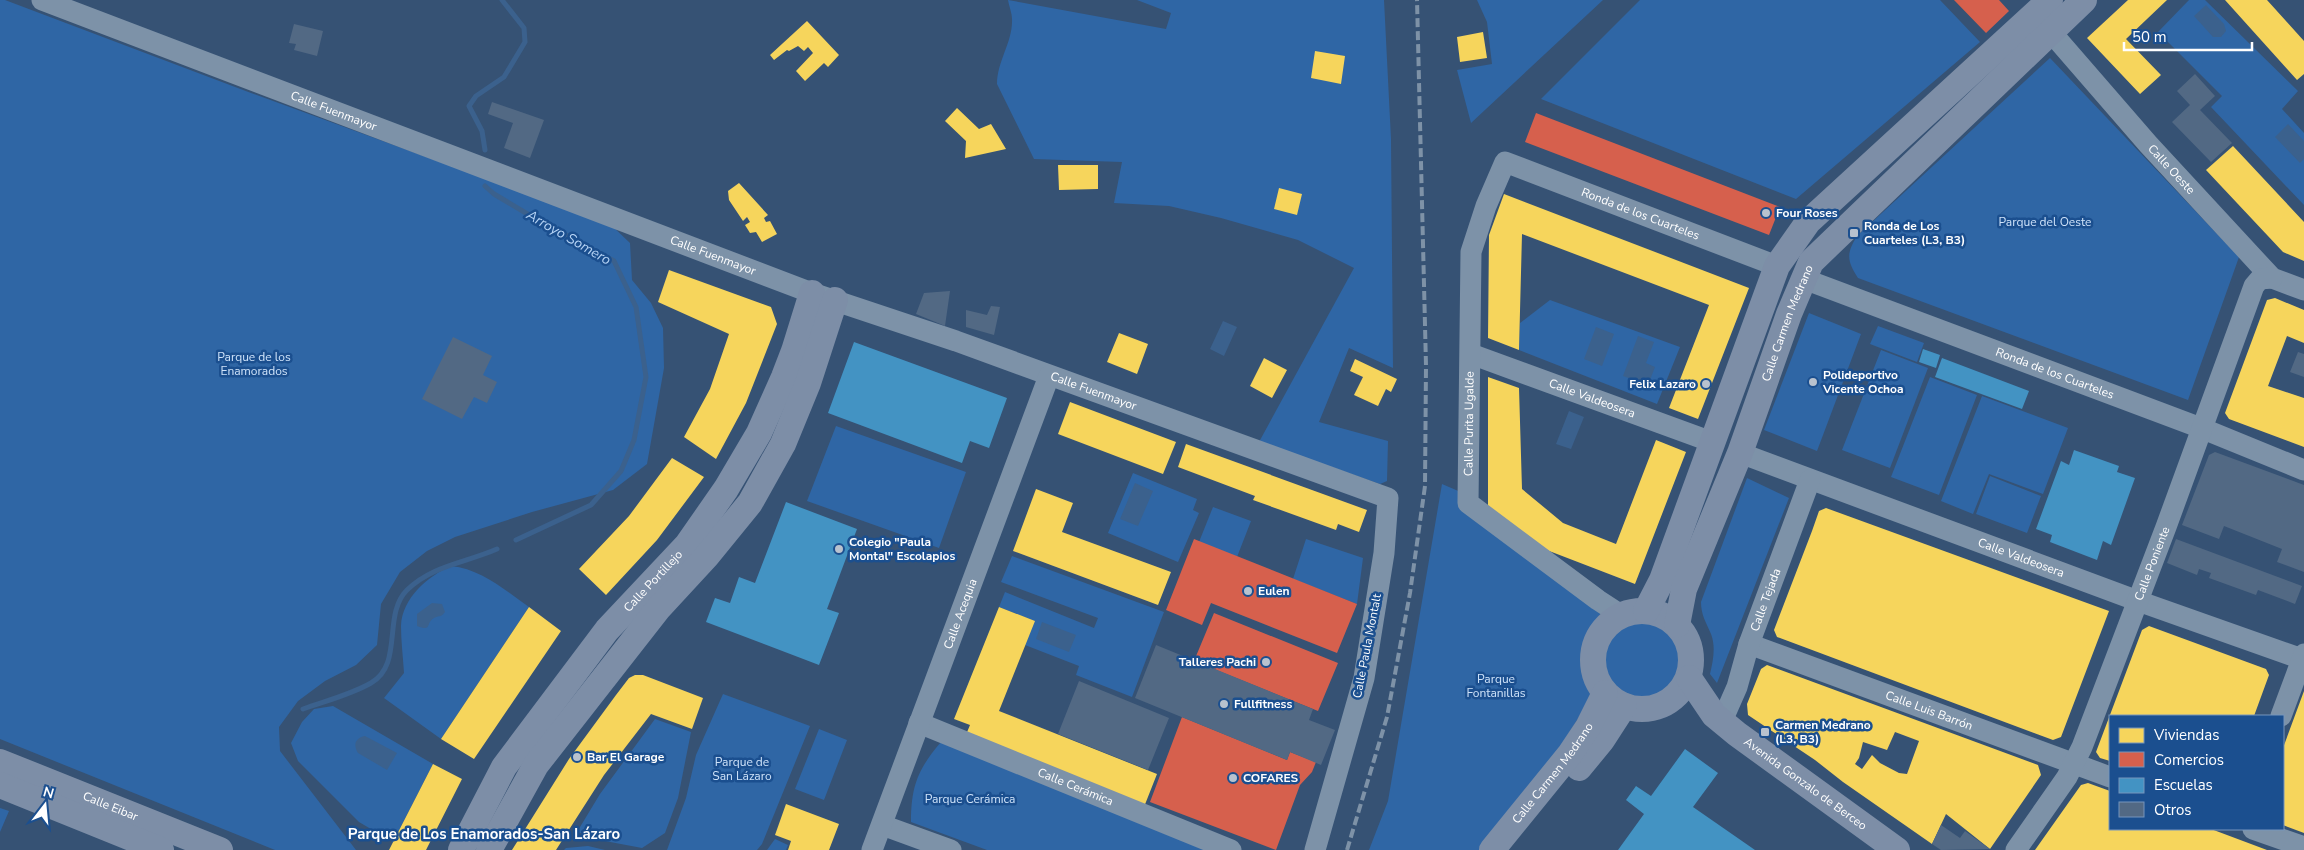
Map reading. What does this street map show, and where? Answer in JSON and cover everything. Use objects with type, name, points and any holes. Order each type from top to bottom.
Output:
[{"type":"main road","name":"Calle Carmen Medrano","points":[[1646,610],[1662,580],[1777,266],[1808,222],[2043,10],[2084,0]]},
{"type":"main road","name":"Calle Carmen Medrano","points":[[1678,625],[1684,589],[1740,454],[1789,314],[1811,262],[2043,10]]},
{"type":"main road","name":"Calle Portillejo","points":[[461,850],[504,768],[607,630],[687,545],[726,489],[759,433],[794,351],[824,297]]},
{"type":"main road","name":"Calle Portillejo","points":[[489,850],[536,765],[658,609],[706,557],[750,503],[783,444],[808,383],[824,297]]},
{"type":"main road","points":[[1646,610],[1663,615],[1678,625],[1686,636],[1691,650],[1692,664],[1689,678],[1682,692],[1656,708],[1640,710],[1614,700],[1597,680],[1593,665],[1594,650],[1599,636],[1608,624],[1621,615],[1646,610]]},
{"type":"main road","name":"Avenida Gonzalo de Berceo","points":[[1689,678],[1718,718]]},
{"type":"main road","name":"Calle Carmen Medrano","points":[[1492,850],[1570,754],[1588,727],[1614,700]]},
{"type":"main road","name":"Calle Carmen Medrano","points":[[1512,850],[1602,740],[1614,700]]},
{"type":"main road","name":"Avenida Gonzalo de Berceo","points":[[1665,704],[1694,706],[1718,718],[1897,850]]},
{"type":"main road","name":"Calle Eibar","points":[[0,762],[220,850]]},
{"type":"main road","name":"Calle Eibar","points":[[0,785],[160,850]]},
{"type":"street","name":"Calle Fuenmayor","points":[[42,0],[824,297],[956,341],[1388,498]]},
{"type":"street","name":"Calle Oeste","points":[[2043,10],[2148,144],[2272,278],[2304,290]]},
{"type":"street","name":"Ronda de los Cuarteles","points":[[1505,162],[1777,266]]},
{"type":"street","name":"Calle Purita Ugalde","points":[[1505,162],[1486,206],[1471,252],[1468,503],[1621,615]]},
{"type":"street","name":"Calle Poniente","points":[[2016,850],[2074,764],[2138,601],[2254,286],[2260,279],[2272,278]]},
{"type":"street","name":"Ronda de los Cuarteles","points":[[1804,279],[2201,428],[2304,470]]},
{"type":"street","name":"Calle Valdeosera","points":[[1471,354],[1712,442]]},
{"type":"street","name":"Calle Acequia","points":[[872,850],[1049,376]]},
{"type":"street","name":"Calle Valdeosera","points":[[1740,454],[2138,601],[2303,657]]},
{"type":"street","name":"Calle Tejada","points":[[1718,718],[1737,686],[1749,644],[1810,480]]},
{"type":"street","name":"Calle Paula Montalt","points":[[1315,850],[1364,678],[1384,553],[1388,498]]},
{"type":"street","name":"Calle Luis Barrón","points":[[1749,644],[2109,777]]},
{"type":"street","points":[[2281,715],[2303,657]]},
{"type":"street","name":"Calle Cerámica","points":[[919,723],[1231,850]]},
{"type":"street","points":[[882,825],[951,850]]},
{"type":"street","points":[[2257,830],[2304,847]]},
{"type":"green space","name":"Parque de los Enamorados","points":[[0,0],[5,0],[251,93],[610,224],[630,243],[632,280],[651,303],[663,328],[664,368],[647,464],[613,490],[532,512],[455,537],[427,551],[400,572],[381,604],[377,645],[356,665],[325,681],[298,701],[279,727],[280,751],[356,850],[275,850],[0,739]]},
{"type":"green space","points":[[1008,0],[1166,29],[1171,13],[1137,0],[1384,0],[1391,139],[1393,368],[1349,348],[1319,422],[1388,441],[1387,481],[1380,484],[1259,442],[1354,268],[1298,240],[1221,218],[1169,206],[1114,203],[1122,162],[1034,159],[997,84],[999,67],[1012,27]]},
{"type":"green space","points":[[1477,0],[1603,0],[1471,123],[1457,70],[1492,64],[1487,22]]},
{"type":"green space","points":[[1640,0],[1940,0],[1980,42],[1796,199],[1541,99]]},
{"type":"green space","points":[[2189,0],[2205,0],[2298,91],[2282,109],[2304,133],[2304,205],[2211,107],[2222,96],[2158,32]]},
{"type":"green space","name":"Parque del Oeste","points":[[2050,58],[2239,257],[2188,400],[1858,278],[1852,267],[1849,257],[1857,236]]},
{"type":"green space","points":[[1550,300],[1680,347],[1657,404],[1519,350],[1520,323]]},
{"type":"green space","name":"Polideportivo Vicente Ochoa","points":[[1809,313],[1861,334],[1817,451],[1764,430]]},
{"type":"green space","points":[[1878,326],[1924,343],[1917,362],[1870,344]]},
{"type":"green space","points":[[1881,350],[1928,368],[1890,468],[1842,450]]},
{"type":"green space","points":[[1930,377],[1977,395],[1939,495],[1891,477]]},
{"type":"green space","points":[[1982,396],[2068,428],[2043,494],[1989,474],[1973,514],[1941,501]]},
{"type":"green space","points":[[836,426],[966,472],[939,548],[807,501]]},
{"type":"green space","points":[[1133,473],[1197,499],[1193,510],[1199,513],[1178,562],[1108,533]]},
{"type":"green space","points":[[1990,476],[2041,496],[2027,533],[1976,514]]},
{"type":"green space","points":[[1747,478],[1789,498],[1717,683],[1710,674],[1714,649],[1711,634],[1703,615],[1701,602]]},
{"type":"green space","name":"Parque Fontanillas","points":[[1442,484],[1463,493],[1603,609],[1591,631],[1582,670],[1592,696],[1496,850],[1369,850],[1388,801]]},
{"type":"green space","points":[[1213,507],[1251,521],[1237,557],[1199,542]]},
{"type":"green space","points":[[1306,539],[1363,558],[1357,604],[1293,579]]},
{"type":"green space","points":[[1012,556],[1164,612],[1132,697],[1076,675],[1079,666],[1025,645],[1034,621],[999,607],[1005,592],[1094,628],[1098,618],[1001,582]]},
{"type":"green space","points":[[451,566],[483,576],[529,607],[441,739],[384,698],[404,673],[401,626],[406,606],[411,597],[425,582]]},
{"type":"green space","points":[[1635,622],[1649,622],[1663,628],[1674,639],[1680,653],[1677,675],[1669,687],[1649,698],[1635,698],[1621,692],[1610,681],[1604,667],[1604,653],[1610,639],[1621,628]]},
{"type":"green space","name":"Parque de San Lázaro","points":[[723,694],[810,726],[762,844],[757,850],[667,850],[686,798],[696,755]]},
{"type":"green space","points":[[333,706],[433,764],[393,842],[359,822],[298,761],[291,743],[302,722],[314,709]]},
{"type":"green space","name":"Parque de San Lázaro","points":[[655,719],[691,732],[678,798],[665,833],[642,848],[605,841],[577,832],[600,794]]},
{"type":"green space","points":[[819,729],[847,740],[824,800],[795,789]]},
{"type":"green space","name":"Parque Cerámica","points":[[941,742],[1212,850],[987,850],[911,822],[912,798],[917,779],[921,770]]},
{"type":"green space","points":[[0,808],[9,811],[0,832]]},
{"type":"green space","points":[[775,839],[788,845],[786,850],[767,850]]},
{"type":"green space","points":[[588,846],[605,850],[564,850],[566,848]]},
{"type":"shaded area","points":[[2206,5],[2224,24],[2226,31],[2221,37],[2213,37],[2194,16]]},
{"type":"shaded area","points":[[2288,124],[2304,141],[2304,159],[2300,163],[2275,137]]},
{"type":"shaded area","points":[[1223,321],[1237,327],[1224,356],[1210,349]]},
{"type":"shaded area","points":[[1596,327],[1614,334],[1602,366],[1584,359]]},
{"type":"shaded area","points":[[1638,336],[1654,342],[1646,363],[1655,367],[1648,385],[1623,376]]},
{"type":"shaded area","points":[[1569,411],[1584,417],[1571,449],[1556,444]]},
{"type":"shaded area","points":[[1135,483],[1153,491],[1138,526],[1120,519]]},
{"type":"shaded area","points":[[432,603],[442,604],[445,612],[431,620],[425,628],[417,626],[417,614]]},
{"type":"shaded area","points":[[1042,622],[1076,635],[1069,652],[1036,639]]},
{"type":"shaded area","points":[[365,736],[397,753],[387,770],[358,753],[356,742],[359,738]]},
{"type":"building: Viviendas","points":[[2128,0],[2167,0],[2126,39],[2161,75],[2140,94],[2087,38]]},
{"type":"building: Viviendas","points":[[2225,0],[2267,0],[2304,41],[2304,74],[2297,80]]},
{"type":"building: Viviendas","points":[[807,21],[839,55],[828,67],[824,63],[805,81],[796,71],[813,53],[808,47],[804,51],[798,46],[789,51],[787,50],[774,60],[770,55]]},
{"type":"building: Viviendas","points":[[1483,32],[1487,58],[1460,62],[1457,37]]},
{"type":"building: Viviendas","points":[[1315,51],[1345,56],[1341,84],[1311,78]]},
{"type":"building: Viviendas","points":[[957,108],[979,129],[991,124],[1006,149],[965,158],[966,141],[945,121]]},
{"type":"building: Viviendas","points":[[2233,146],[2304,222],[2304,261],[2283,252],[2206,170]]},
{"type":"building: Viviendas","points":[[1058,165],[1098,165],[1098,189],[1059,190]]},
{"type":"building: Viviendas","points":[[739,183],[768,215],[764,218],[766,222],[770,221],[777,234],[762,242],[756,232],[750,233],[745,225],[750,222],[747,217],[743,221],[729,200],[728,191]]},
{"type":"building: Viviendas","points":[[1279,188],[1302,194],[1297,215],[1274,209]]},
{"type":"building: Viviendas","points":[[1504,194],[1749,288],[1698,419],[1669,408],[1709,305],[1522,234],[1519,350],[1488,338],[1489,235]]},
{"type":"building: Viviendas","points":[[669,270],[771,307],[777,324],[746,403],[716,459],[684,437],[710,389],[729,334],[658,302]]},
{"type":"building: Viviendas","points":[[2275,298],[2304,310],[2304,343],[2287,336],[2268,386],[2304,398],[2304,447],[2229,419],[2225,413],[2267,300]]},
{"type":"building: Viviendas","points":[[1119,333],[1148,344],[1137,374],[1107,362]]},
{"type":"building: Viviendas","points":[[1264,358],[1287,370],[1272,398],[1250,386]]},
{"type":"building: Viviendas","points":[[1355,359],[1397,379],[1391,392],[1386,389],[1378,406],[1354,395],[1363,377],[1350,371]]},
{"type":"building: Viviendas","points":[[1488,377],[1519,388],[1522,489],[1563,523],[1616,544],[1656,440],[1686,452],[1635,584],[1544,549],[1488,507]]},
{"type":"building: Viviendas","points":[[1070,402],[1176,442],[1163,474],[1058,434]]},
{"type":"building: Viviendas","points":[[1186,444],[1367,510],[1359,532],[1338,524],[1336,530],[1253,500],[1255,496],[1178,467]]},
{"type":"building: Viviendas","points":[[672,458],[704,477],[657,540],[606,595],[579,569],[629,516]]},
{"type":"building: Viviendas","points":[[1036,489],[1073,503],[1062,532],[1171,572],[1158,605],[1013,551]]},
{"type":"building: Viviendas","points":[[1826,508],[2109,611],[2061,737],[2053,740],[1777,637],[1774,630],[1819,511]]},
{"type":"building: Viviendas","points":[[529,607],[561,631],[474,759],[441,739]]},
{"type":"building: Viviendas","points":[[999,607],[1035,621],[999,711],[1157,774],[1144,807],[965,737],[970,725],[954,719]]},
{"type":"building: Viviendas","points":[[2149,626],[2266,669],[2269,675],[2254,715],[2110,715],[2142,630]]},
{"type":"building: Viviendas","points":[[1767,665],[2038,765],[2041,775],[1990,849],[1946,814],[1932,844],[1843,782],[1815,760],[1748,715],[1747,704],[1761,669]],"holes":[[[1895,732],[1919,741],[1907,774],[1899,773],[1880,763],[1872,755],[1862,769],[1855,764],[1859,758],[1863,742],[1887,750]]]},
{"type":"building: Viviendas","points":[[635,675],[643,675],[703,698],[692,729],[651,714],[604,775],[556,850],[512,850],[569,759],[629,678]]},
{"type":"building: Viviendas","points":[[2304,691],[2304,833],[2284,825],[2284,745]]},
{"type":"building: Viviendas","points":[[2109,718],[2109,761],[2100,758],[2096,752]]},
{"type":"building: Viviendas","points":[[433,764],[462,779],[426,850],[389,850]]},
{"type":"building: Viviendas","points":[[2088,783],[2109,791],[2109,830],[2214,830],[2267,850],[2035,850],[2081,785]]},
{"type":"building: Viviendas","points":[[786,804],[839,824],[829,850],[788,850],[791,841],[775,835]]},
{"type":"building: Comercios","points":[[1954,0],[1999,0],[2009,11],[1986,33]]},
{"type":"building: Comercios","points":[[1536,113],[1780,207],[1769,235],[1525,142]]},
{"type":"building: Comercios","name":"Eulen","points":[[1194,539],[1357,604],[1337,653],[1211,603],[1202,625],[1166,610]]},
{"type":"building: Comercios","name":"Talleres Pachi","points":[[1214,613],[1338,663],[1318,711],[1194,661]]},
{"type":"building: Comercios","name":"COFARES","points":[[1182,717],[1287,760],[1290,752],[1316,762],[1312,772],[1300,785],[1276,850],[1150,802]]},
{"type":"building: Escuelas","points":[[854,342],[1007,398],[989,448],[970,441],[962,463],[828,413]]},
{"type":"building: Escuelas","points":[[1923,349],[1940,355],[1936,368],[1919,362]]},
{"type":"building: Escuelas","points":[[1942,358],[2029,391],[2022,409],[1935,377]]},
{"type":"building: Escuelas","points":[[2074,450],[2119,466],[2117,472],[2135,478],[2111,545],[2103,541],[2097,560],[2050,542],[2052,535],[2036,529],[2061,461],[2069,465]]},
{"type":"building: Escuelas","points":[[786,502],[857,529],[827,609],[839,613],[819,665],[706,622],[715,598],[730,603],[739,577],[755,583]]},
{"type":"building: Escuelas","points":[[1685,749],[1718,773],[1693,807],[1755,850],[1618,850],[1644,814],[1626,800],[1636,786],[1651,796]]},
{"type":"building: Otros","points":[[294,24],[323,31],[317,56],[294,50],[296,44],[289,43]]},
{"type":"building: Otros","points":[[2195,74],[2215,96],[2200,110],[2232,143],[2211,162],[2172,122],[2190,105],[2177,91]]},
{"type":"building: Otros","points":[[492,102],[544,120],[530,158],[504,148],[513,123],[488,114]]},
{"type":"building: Otros","points":[[950,291],[945,326],[916,314],[924,293]]},
{"type":"building: Otros","points":[[991,306],[1000,307],[994,335],[966,327],[966,310],[987,315]]},
{"type":"building: Otros","points":[[453,337],[492,356],[483,375],[497,382],[487,403],[474,397],[462,419],[422,399]]},
{"type":"building: Otros","points":[[2298,352],[2304,354],[2304,377],[2290,372]]},
{"type":"building: Otros","points":[[2215,452],[2304,485],[2304,572],[2277,562],[2282,549],[2224,526],[2219,539],[2182,525],[2209,455]]},
{"type":"building: Otros","points":[[2176,539],[2302,586],[2295,604],[2258,590],[2256,595],[2209,578],[2211,573],[2199,569],[2197,575],[2167,563]]},
{"type":"building: Otros","name":"Fullfitness","points":[[1156,645],[1313,709],[1309,720],[1335,730],[1321,765],[1290,752],[1287,760],[1135,698]]},
{"type":"building: Otros","points":[[1079,681],[1169,718],[1148,770],[1058,734]]},
{"type":"building: Otros","points":[[1941,825],[1960,838],[1965,831],[1990,849],[1941,850],[1932,844]]},
{"type":"waterway","name":"Arroyo Somero","points":[[485,150],[482,131],[469,106],[476,96],[504,77],[525,42],[524,28],[502,0]]},
{"type":"waterway","name":"Arroyo Somero","points":[[485,186],[494,194],[536,219],[614,261],[636,307],[646,377],[634,440],[621,471],[591,505],[516,540]]},
{"type":"waterway","name":"Arroyo Somero","points":[[303,709],[355,691],[371,683],[381,675],[387,664],[390,652],[395,612],[407,590],[438,570],[497,549]]},
{"type":"railway","points":[[1347,850],[1387,717],[1410,593],[1425,486],[1426,366],[1417,0]]},
{"type":"place","name":"Four Roses","points":[[1766,213]]},
{"type":"place","name":"Ronda de Los Cuarteles (L3, B3)","points":[[1854,233]]},
{"type":"place","name":"Polideportivo Vicente Ochoa","points":[[1813,382]]},
{"type":"place","name":"Felix Lazaro","points":[[1706,384]]},
{"type":"place","name":"Colegio \"Paula Montal\" Escolapios","points":[[839,549]]},
{"type":"place","name":"Eulen","points":[[1248,591]]},
{"type":"place","name":"Talleres Pachi","points":[[1266,662]]},
{"type":"place","name":"Fullfitness","points":[[1224,704]]},
{"type":"place","name":"Carmen Medrano (L3, B3)","points":[[1765,732]]},
{"type":"place","name":"Bar El Garage","points":[[577,757]]},
{"type":"place","name":"COFARES","points":[[1233,778]]},
{"type":"district","name":"Parque de Los Enamorados-San Lázaro","points":[[484,834]]}]
